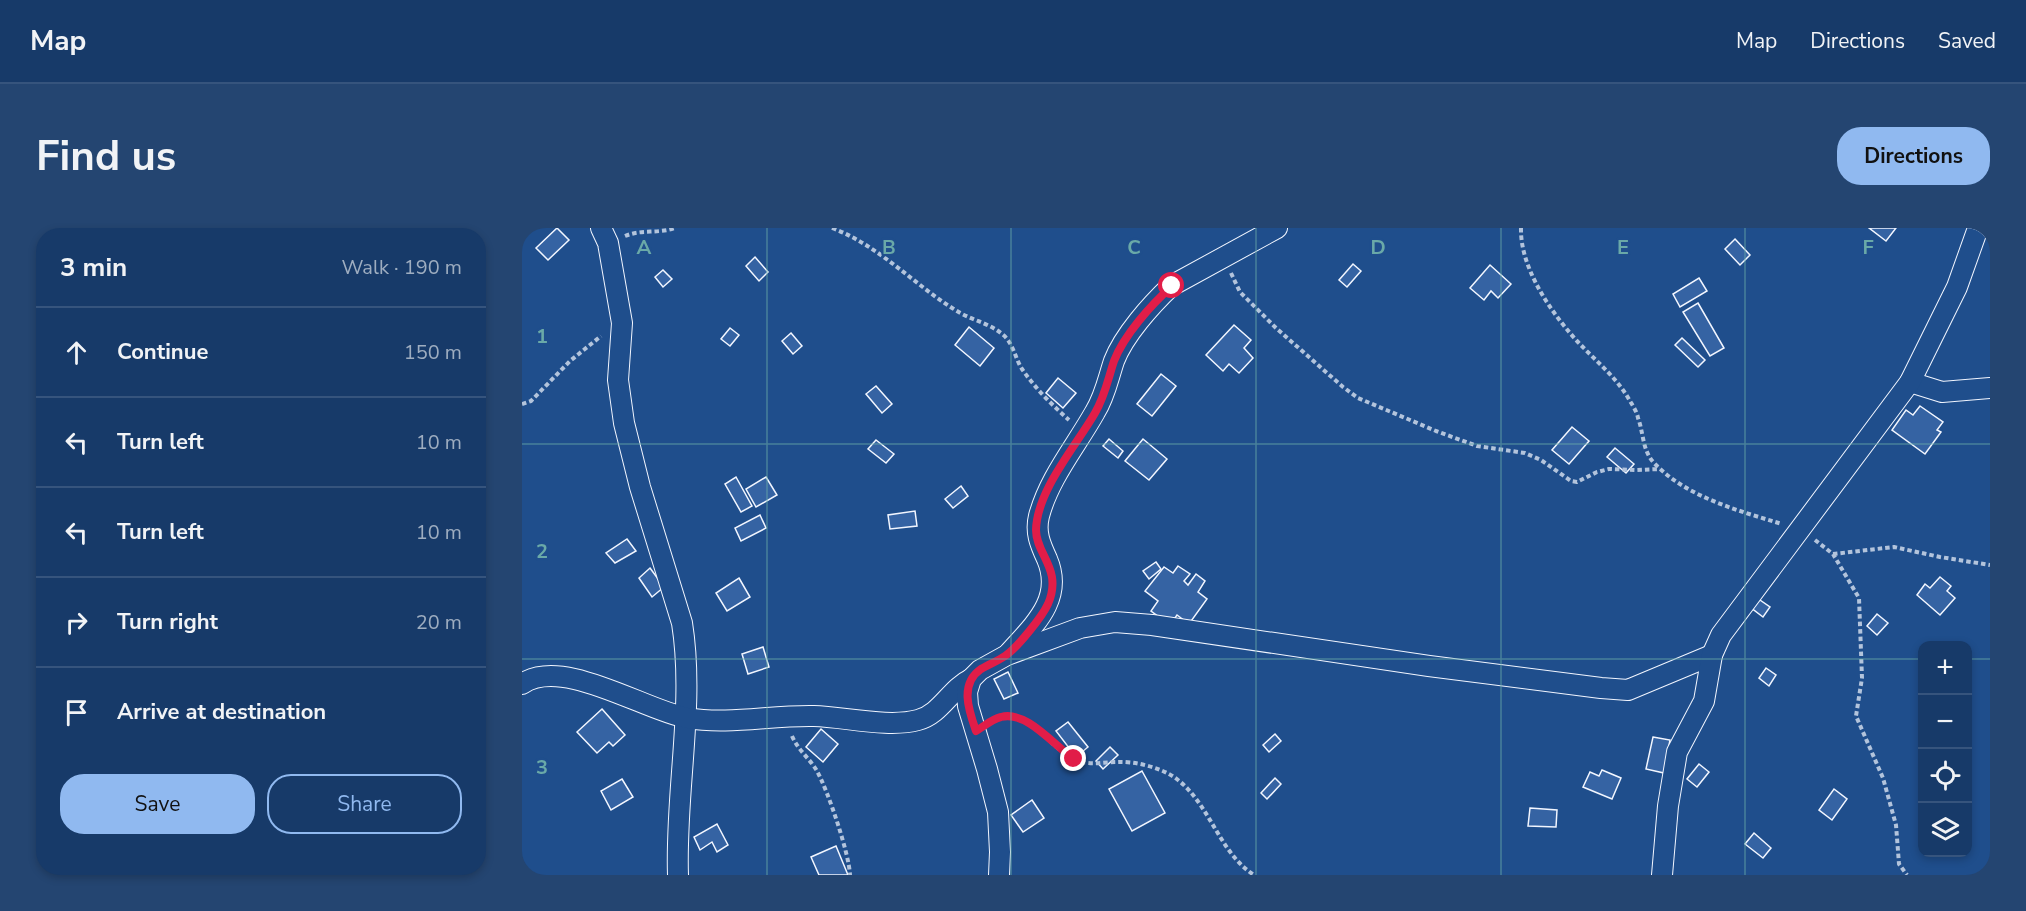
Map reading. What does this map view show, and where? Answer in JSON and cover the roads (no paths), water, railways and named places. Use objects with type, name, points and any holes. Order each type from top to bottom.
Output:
[{"type":"street","points":[[1007,656],[1040,617],[1049,602],[1052,571],[1036,531],[1046,495],[1105,396],[1114,361],[1122,346],[1158,298],[1172,286],[1277,228]]},
{"type":"street","points":[[1662,875],[1668,806],[1675,762],[1682,741],[1699,714],[1704,701],[1712,655],[1721,634],[1910,382],[1958,287],[1978,228]]},
{"type":"street","points":[[604,236],[622,322],[618,380],[624,423],[640,487],[682,623],[687,670],[678,809],[678,875]]},
{"type":"street","points":[[1910,382],[1942,392],[1990,388]]},
{"type":"street","points":[[522,684],[540,677],[569,679],[609,690],[685,718],[723,721],[786,716],[908,722],[929,715],[938,709],[961,684],[971,679],[980,670],[1007,656],[1080,628],[1102,623],[1127,622],[1429,666],[1628,690],[1712,655]]},
{"type":"street","points":[[971,679],[967,692],[968,706],[998,812],[999,875]]}]
